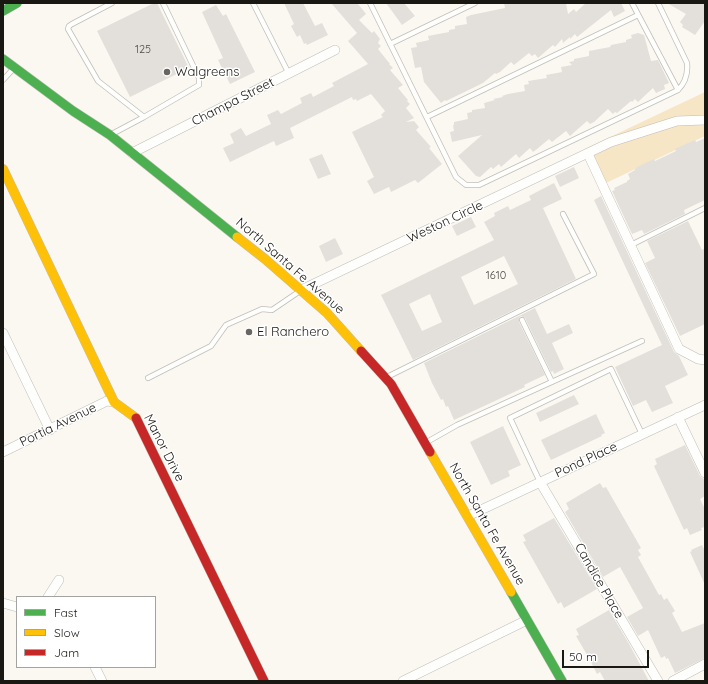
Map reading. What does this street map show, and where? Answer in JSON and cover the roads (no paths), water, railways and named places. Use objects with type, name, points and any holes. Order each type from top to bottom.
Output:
[{"type":"main road","points":[[3,11],[17,3]]},
{"type":"main road","name":"North Santa Fe Avenue","points":[[3,59],[73,111],[110,135],[172,184],[327,312],[391,384],[562,681]]},
{"type":"main road","name":"Manor Drive","points":[[3,169],[114,402],[135,417],[264,681]]},
{"type":"street","name":"Champa Street","points":[[132,153],[335,50]]},
{"type":"street","name":"Weston Circle","points":[[301,290],[611,142],[677,121],[705,120]]},
{"type":"street","points":[[588,154],[679,349],[698,360],[705,360]]},
{"type":"street","points":[[3,333],[50,430]]},
{"type":"street","name":"Portia Avenue","points":[[3,452],[107,401],[114,402]]},
{"type":"street","name":"Pond Place","points":[[468,516],[705,404]]},
{"type":"street","points":[[678,417],[705,473]]},
{"type":"street","name":"Candice Place","points":[[540,482],[658,681]]},
{"type":"street","points":[[49,596],[60,580]]},
{"type":"street","points":[[3,603],[16,607]]},
{"type":"street","points":[[403,681],[527,620]]},
{"type":"street","points":[[673,681],[705,664]]},
{"type":"street","points":[[96,668],[102,681]]},
{"type":"lane","points":[[112,3],[72,24],[68,29],[98,81],[144,117]]},
{"type":"lane","points":[[110,135],[199,85],[200,78],[163,3]]},
{"type":"lane","points":[[253,3],[289,74]]},
{"type":"lane","points":[[370,3],[456,177],[466,185],[479,185],[678,90],[682,86],[688,71],[687,63],[658,3]]},
{"type":"lane","points":[[390,44],[475,3]]},
{"type":"lane","points":[[632,3],[678,90]]},
{"type":"lane","points":[[427,117],[638,15]]},
{"type":"lane","points":[[3,80],[15,68]]},
{"type":"lane","points":[[631,245],[705,208]]},
{"type":"lane","points":[[386,378],[594,274],[563,214]]},
{"type":"lane","points":[[148,378],[211,346],[226,325],[262,309],[272,310],[301,290]]},
{"type":"lane","points":[[522,320],[552,382]]},
{"type":"lane","points":[[426,443],[457,425],[642,340]]},
{"type":"lane","points":[[540,482],[510,418],[611,369],[642,434]]},
{"type":"place","name":"Walgreens","points":[[167,72]]},
{"type":"place","name":"El Ranchero","points":[[249,332]]}]
